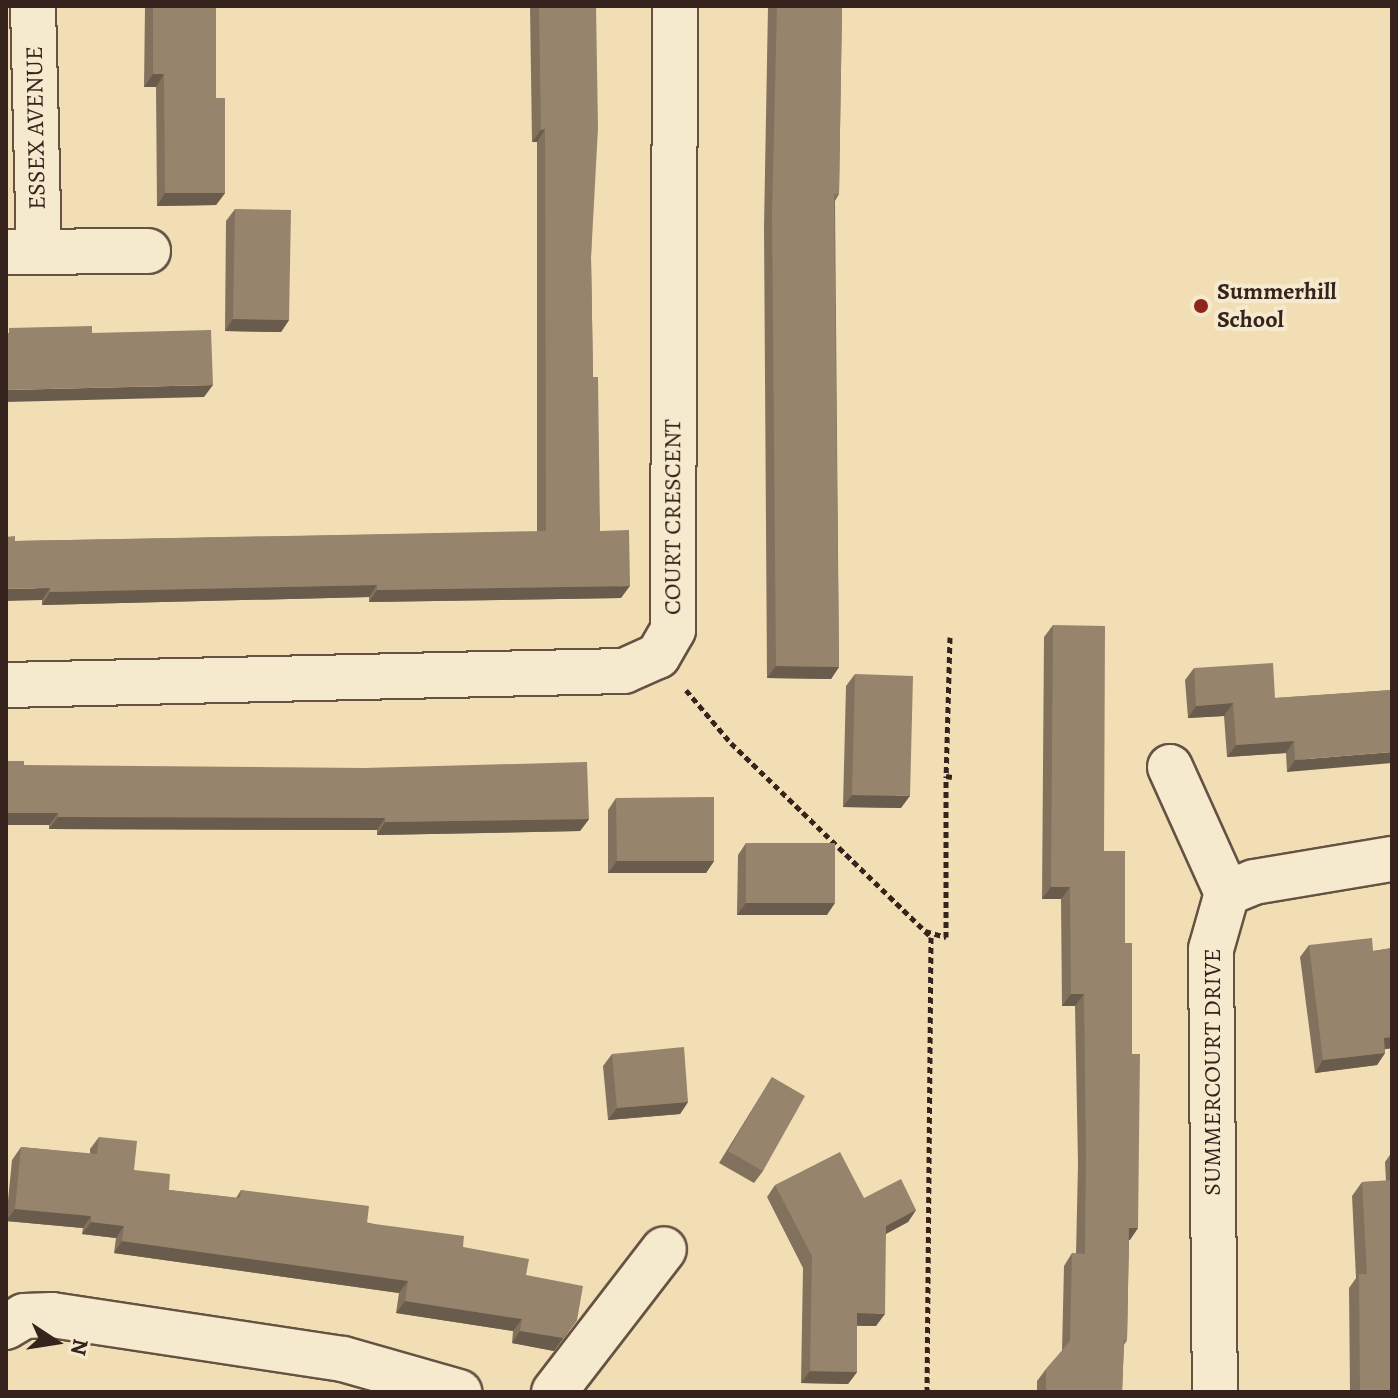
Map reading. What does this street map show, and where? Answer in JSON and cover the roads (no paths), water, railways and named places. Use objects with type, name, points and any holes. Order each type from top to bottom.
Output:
[{"type":"street","name":"ESSEX AVENUE","points":[[33,6],[23,251],[148,251]]},
{"type":"street","name":"COURT CRESCENT","points":[[6,685],[624,671],[658,656],[673,630],[675,6]]},
{"type":"street","points":[[1170,767],[1227,893],[1254,882],[1392,859]]},
{"type":"street","name":"SUMMERCOURT DRIVE","points":[[1215,1392],[1211,949],[1227,893]]},
{"type":"street","points":[[554,1392],[664,1249]]},
{"type":"street","points":[[6,1327],[24,1316],[52,1315],[343,1359],[459,1392]]},
{"type":"place","name":"Summerhill School","points":[[1201,306]]}]
